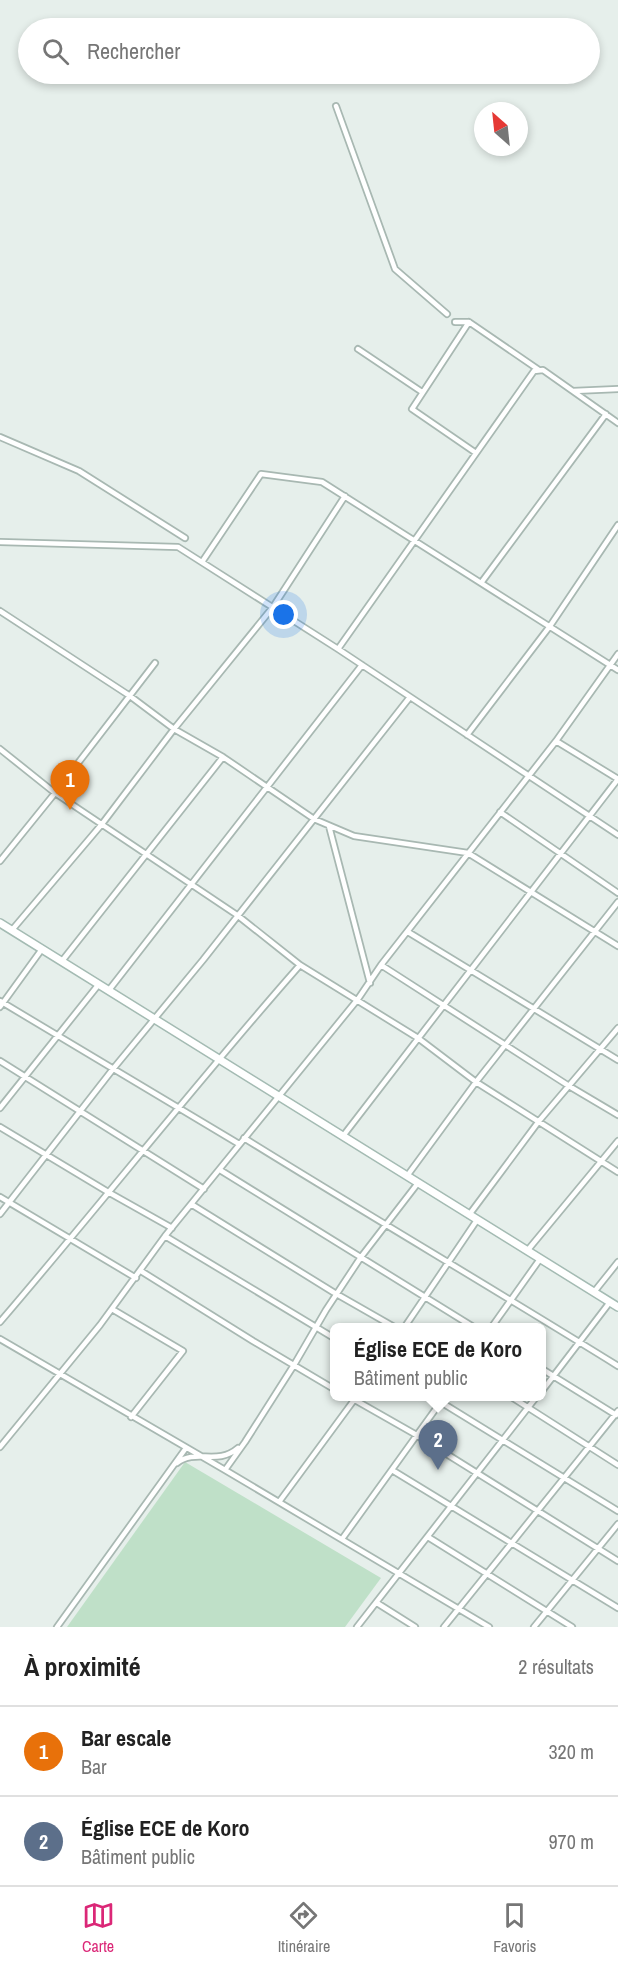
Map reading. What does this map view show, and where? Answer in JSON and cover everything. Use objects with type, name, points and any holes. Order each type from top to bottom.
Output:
[{"type":"street","points":[[336,106],[395,269],[447,314]]},
{"type":"street","points":[[455,322],[469,322],[539,370],[549,374],[618,423]]},
{"type":"street","points":[[469,322],[412,408],[476,453]]},
{"type":"street","points":[[358,349],[422,392]]},
{"type":"street","points":[[338,649],[534,371],[539,370]]},
{"type":"street","points":[[573,391],[618,389]]},
{"type":"street","points":[[481,583],[606,414]]},
{"type":"street","points":[[0,437],[79,471],[185,538]]},
{"type":"street","points":[[202,562],[261,474],[322,482],[618,670]]},
{"type":"street","points":[[12,930],[102,824],[174,729],[273,607],[345,496]]},
{"type":"street","points":[[467,735],[550,626],[618,525]]},
{"type":"street","points":[[0,542],[178,547],[362,664],[618,835]]},
{"type":"street","points":[[0,611],[130,696],[174,729],[223,757],[314,819],[354,836],[468,853],[618,946]]},
{"type":"street","points":[[0,1447],[112,1309],[165,1236],[358,999],[381,965],[556,741],[618,654]]},
{"type":"street","points":[[0,861],[155,663]]},
{"type":"street","points":[[109,990],[362,664]]},
{"type":"street","points":[[0,1214],[153,1018],[410,697]]},
{"type":"street","points":[[343,1136],[618,779],[556,741]]},
{"type":"street","points":[[0,749],[55,793],[237,915],[300,965],[418,1038],[476,1082],[618,1172]]},
{"type":"street","points":[[62,961],[223,757]]},
{"type":"street","points":[[500,812],[618,893]]},
{"type":"street","points":[[328,825],[370,983]]},
{"type":"street","points":[[408,1176],[476,1082],[596,933],[618,902]]},
{"type":"street","points":[[0,923],[618,1307]]},
{"type":"street","points":[[408,932],[618,1060]]},
{"type":"street","points":[[42,949],[1,1004],[239,1144]]},
{"type":"street","points":[[0,1322],[177,1107],[300,965]]},
{"type":"street","points":[[381,965],[618,1115]]},
{"type":"street","points":[[0,1108],[99,984]]},
{"type":"street","points":[[469,1215],[539,1121],[618,1028]]},
{"type":"street","points":[[0,1061],[204,1189]]},
{"type":"street","points":[[0,1127],[172,1228]]},
{"type":"street","points":[[244,1138],[618,1366]]},
{"type":"street","points":[[527,1251],[618,1141]]},
{"type":"street","points":[[220,1170],[467,1323]]},
{"type":"street","points":[[225,1470],[361,1257],[418,1183]]},
{"type":"street","points":[[0,1197],[135,1278]]},
{"type":"street","points":[[191,1204],[387,1323]]},
{"type":"street","points":[[407,1323],[477,1220]]},
{"type":"street","points":[[165,1236],[330,1336]]},
{"type":"street","points":[[494,1323],[540,1258]]},
{"type":"street","points":[[594,1292],[618,1262]]},
{"type":"street","points":[[141,1271],[330,1387]]},
{"type":"street","points":[[546,1386],[610,1302]]},
{"type":"street","points":[[112,1309],[183,1351],[132,1417]]},
{"type":"street","points":[[0,1339],[489,1627]]},
{"type":"street","points":[[444,1627],[617,1414],[546,1372]]},
{"type":"street","points":[[279,1502],[354,1401]]},
{"type":"street","points":[[361,1401],[618,1561]]},
{"type":"street","points":[[518,1401],[618,1466]]},
{"type":"street","points":[[357,1627],[533,1401]]},
{"type":"street","points":[[342,1539],[441,1402],[618,1511]]},
{"type":"street","points":[[172,1467],[188,1457],[226,1456],[245,1442]]},
{"type":"street","points":[[57,1627],[186,1448]]},
{"type":"street","points":[[392,1470],[618,1608]]},
{"type":"street","points":[[534,1627],[618,1524]]},
{"type":"street","points":[[428,1537],[572,1627]]},
{"type":"street","points":[[377,1604],[415,1627]]},
{"type":"green space","points":[[185,1462],[381,1578],[345,1627],[67,1627]]},
{"type":"place","name":"Bar escale","points":[[70,810]]},
{"type":"place","name":"Église ECE de Koro","points":[[438,1470]]}]
